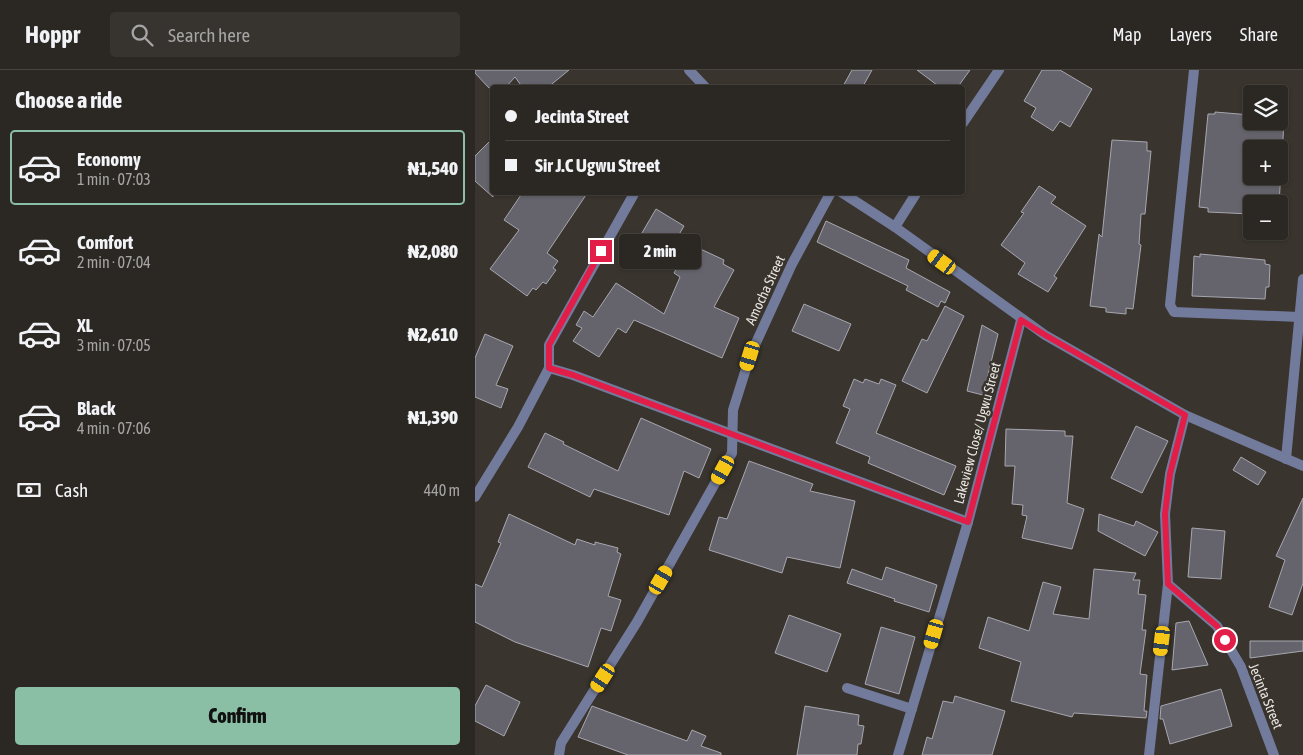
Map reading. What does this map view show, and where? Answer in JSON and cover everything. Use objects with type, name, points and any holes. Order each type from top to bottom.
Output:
[{"type":"street","points":[[689,70],[703,85]]},
{"type":"street","points":[[965,120],[999,70]]},
{"type":"street","points":[[1194,70],[1170,305],[1174,312],[1299,317]]},
{"type":"street","points":[[475,498],[518,427],[549,368],[549,345],[633,195]]},
{"type":"street","name":"Amocha Street","points":[[559,755],[561,743],[642,614],[732,453],[733,410],[750,356],[792,264],[829,195]]},
{"type":"street","points":[[846,195],[895,227],[1021,320],[1045,335],[1185,415],[1303,466]]},
{"type":"street","points":[[895,227],[915,195]]},
{"type":"street","points":[[1286,459],[1303,279]]},
{"type":"street","name":"Lakeview Close/ Ugwu Street","points":[[898,755],[968,522],[1021,320]]},
{"type":"street","points":[[549,368],[732,433],[968,522]]},
{"type":"street","points":[[1149,755],[1168,584],[1165,514],[1170,474],[1185,415]]},
{"type":"street","name":"Jecinta Street","points":[[1168,584],[1217,626],[1241,667],[1274,755]]},
{"type":"street","points":[[847,688],[912,709]]},
{"type":"building","points":[[475,70],[569,70],[551,85],[521,85],[515,77],[508,85],[490,85],[490,88],[475,73]]},
{"type":"building","points":[[852,70],[872,70],[864,85],[844,85]]},
{"type":"building","points":[[917,70],[970,70],[959,85],[937,85]]},
{"type":"building","points":[[1042,70],[1060,70],[1092,89],[1070,127],[1060,121],[1053,131],[1031,117],[1036,108],[1024,101]]},
{"type":"building","points":[[1215,112],[1243,114],[1243,130],[1284,130],[1283,140],[1243,140],[1243,185],[1280,185],[1280,195],[1243,195],[1243,214],[1208,212],[1208,208],[1199,207],[1208,114],[1215,114]]},
{"type":"building","points":[[1112,140],[1147,142],[1147,151],[1151,151],[1145,214],[1141,214],[1139,244],[1141,245],[1133,309],[1126,308],[1126,314],[1106,312],[1106,308],[1090,306],[1099,234],[1102,237]]},
{"type":"building","points":[[490,141],[490,194],[475,181],[475,156]]},
{"type":"building","points":[[1039,186],[1056,197],[1051,203],[1086,226],[1054,276],[1057,278],[1048,292],[1018,274],[1025,263],[1001,245],[1024,213],[1021,212]]},
{"type":"building","points":[[521,195],[586,195],[547,253],[558,261],[553,268],[556,270],[546,284],[543,282],[536,290],[533,288],[527,296],[490,269],[519,230],[504,220]]},
{"type":"building","points":[[656,209],[684,226],[677,238],[724,260],[723,264],[734,270],[714,307],[739,318],[722,358],[634,320],[626,333],[618,328],[599,357],[573,341],[582,328],[576,325],[584,311],[593,317],[616,283],[664,314],[680,277],[674,273],[680,262],[639,238]]},
{"type":"building","points":[[826,221],[909,260],[906,268],[950,292],[945,303],[941,301],[938,307],[906,290],[908,286],[817,242]]},
{"type":"building","points":[[1200,254],[1265,260],[1265,264],[1270,265],[1269,287],[1266,287],[1265,299],[1192,296],[1194,256],[1200,257]]},
{"type":"building","points":[[804,304],[851,324],[839,351],[792,331]]},
{"type":"building","points":[[945,306],[964,316],[927,393],[902,381],[922,339],[927,341]]},
{"type":"building","points":[[982,325],[998,334],[983,395],[967,391]]},
{"type":"building","points":[[485,334],[513,346],[496,385],[508,389],[501,408],[475,397],[475,358]]},
{"type":"building","points":[[854,379],[863,383],[865,379],[879,384],[881,379],[896,385],[876,433],[956,466],[944,495],[868,463],[870,457],[836,443],[850,409],[843,406]]},
{"type":"building","points":[[641,418],[711,449],[699,478],[684,471],[669,515],[594,489],[590,497],[528,467],[545,433],[618,471]]},
{"type":"building","points":[[1136,426],[1168,441],[1142,493],[1111,478]]},
{"type":"building","points":[[1006,429],[1065,431],[1065,436],[1073,436],[1067,503],[1084,509],[1072,549],[1022,538],[1027,516],[1022,515],[1023,505],[1012,504],[1015,466],[1005,466]]},
{"type":"building","points":[[1241,457],[1266,472],[1258,485],[1233,470]]},
{"type":"building","points":[[749,461],[813,484],[810,491],[855,501],[840,568],[787,557],[782,573],[709,550],[719,517],[727,519]]},
{"type":"building","points":[[1303,498],[1303,583],[1292,615],[1269,607],[1285,560],[1276,556]]},
{"type":"building","points":[[509,514],[575,545],[577,539],[595,545],[595,542],[618,548],[617,552],[621,554],[608,596],[621,600],[611,631],[601,628],[588,667],[515,642],[475,622],[475,584],[482,587],[501,543],[498,542]]},
{"type":"building","points":[[1099,514],[1134,526],[1136,521],[1158,532],[1145,556],[1098,531]]},
{"type":"building","points":[[1192,528],[1225,531],[1221,579],[1188,577]]},
{"type":"building","points":[[886,567],[937,585],[929,612],[847,583],[852,569],[882,580]]},
{"type":"building","points":[[1094,569],[1136,573],[1133,580],[1140,580],[1138,594],[1146,595],[1142,630],[1146,630],[1140,674],[1147,675],[1144,711],[1147,711],[1146,718],[1074,713],[1072,717],[1011,701],[1021,662],[979,648],[988,617],[1029,631],[1043,582],[1061,587],[1053,614],[1089,619]]},
{"type":"building","points":[[789,615],[841,634],[827,672],[775,653]]},
{"type":"building","points":[[1189,621],[1208,665],[1172,670],[1176,623]]},
{"type":"building","points":[[881,627],[915,637],[899,694],[865,684]]},
{"type":"building","points":[[1250,641],[1303,641],[1303,651],[1250,658]]},
{"type":"building","points":[[486,685],[520,702],[504,736],[475,721],[475,706]]},
{"type":"building","points":[[1221,689],[1232,726],[1170,744],[1163,719],[1160,719],[1161,706]]},
{"type":"building","points":[[955,696],[1005,711],[992,755],[922,755],[927,737],[932,739],[943,701],[953,703]]},
{"type":"building","points":[[592,706],[687,741],[692,730],[706,736],[701,746],[721,753],[721,755],[628,755],[578,737]]},
{"type":"building","points":[[805,706],[859,715],[858,725],[864,726],[861,744],[858,744],[857,755],[797,755]]},
{"type":"route","points":[[601,251],[549,345],[549,368],[732,433],[968,522],[1021,320],[1185,415],[1170,474],[1165,514],[1168,584],[1217,626],[1225,640]]}]
